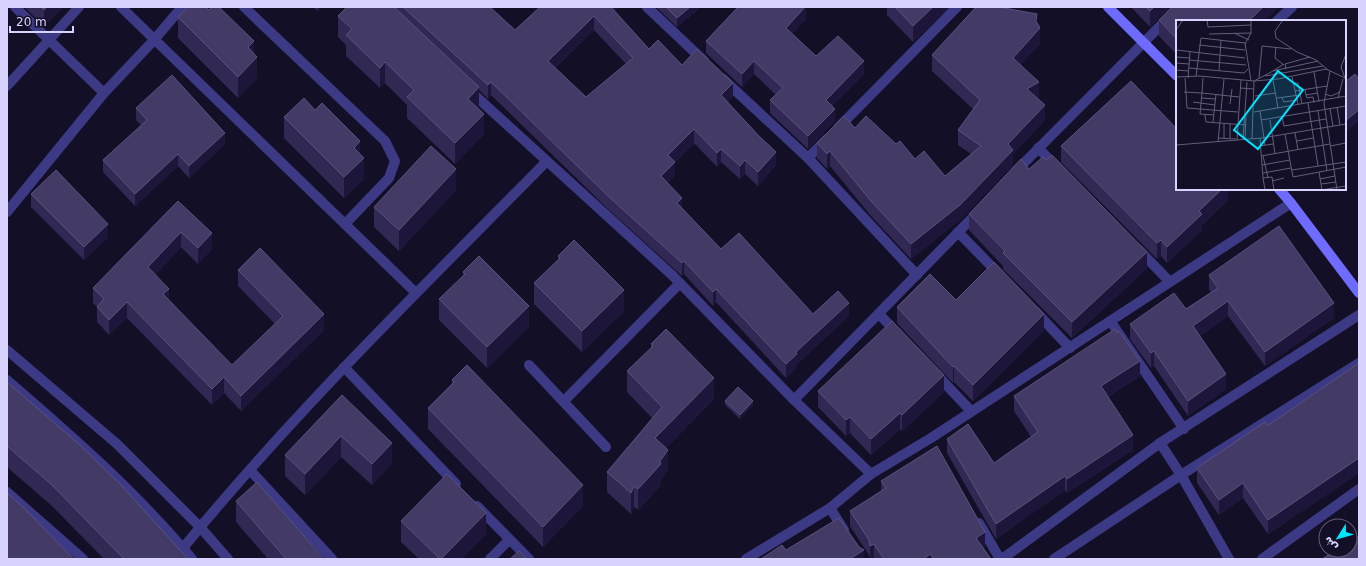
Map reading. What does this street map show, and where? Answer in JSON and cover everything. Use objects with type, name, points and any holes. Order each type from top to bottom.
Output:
[{"type":"main road","points":[[1108,7],[1176,75]]},
{"type":"main road","points":[[1280,190],[1291,202],[1359,293]]},
{"type":"street","points":[[15,7],[49,42],[104,93]]},
{"type":"street","points":[[7,86],[49,42],[79,7]]},
{"type":"street","points":[[121,7],[346,223],[416,293]]},
{"type":"street","points":[[7,212],[104,93],[154,40],[182,7]]},
{"type":"street","points":[[244,7],[385,141],[395,161],[389,178],[346,223]]},
{"type":"street","points":[[647,7],[808,158],[917,275]]},
{"type":"street","points":[[808,158],[957,7]]},
{"type":"street","points":[[1011,176],[1179,7]]},
{"type":"street","points":[[1278,20],[1292,7]]},
{"type":"street","points":[[460,82],[680,283],[794,400],[871,474]]},
{"type":"street","points":[[1038,148],[1065,176]]},
{"type":"street","points":[[183,548],[250,470],[344,367],[546,162]]},
{"type":"street","points":[[746,559],[830,508],[871,474],[933,442],[971,411],[1111,322],[1291,202]]},
{"type":"street","points":[[794,400],[985,204]]},
{"type":"street","points":[[958,232],[1006,282]]},
{"type":"street","points":[[1131,243],[1170,282]]},
{"type":"street","points":[[564,402],[680,283]]},
{"type":"street","points":[[1027,304],[1070,348]]},
{"type":"street","points":[[879,314],[906,342]]},
{"type":"street","points":[[973,512],[1001,559],[1160,443],[1359,315]]},
{"type":"street","points":[[1111,322],[1184,428]]},
{"type":"street","points":[[7,350],[117,444],[200,527],[228,559]]},
{"type":"street","points":[[1054,559],[1181,475],[1359,363]]},
{"type":"street","points":[[529,365],[606,447]]},
{"type":"street","points":[[927,365],[971,411]]},
{"type":"street","points":[[344,367],[509,540],[529,559]]},
{"type":"street","points":[[7,380],[57,423],[121,483],[192,559]]},
{"type":"street","points":[[1160,443],[1181,475],[1229,559]]},
{"type":"street","points":[[250,470],[332,559]]},
{"type":"street","points":[[1262,559],[1359,489]]},
{"type":"street","points":[[7,492],[83,559]]},
{"type":"street","points":[[830,508],[851,540]]},
{"type":"street","points":[[490,559],[509,540]]},
{"type":"building","points":[[188,7],[206,7],[209,10],[212,7],[219,7],[254,41],[248,47],[257,57],[238,77],[178,17]]},
{"type":"building","points":[[347,7],[394,7],[479,87],[468,99],[484,114],[455,143],[407,97],[414,90],[385,62],[380,68],[346,35],[352,29],[338,16]]},
{"type":"building","points":[[403,7],[490,7],[515,30],[540,7],[611,7],[649,49],[658,40],[682,65],[697,49],[733,83],[721,95],[776,152],[758,172],[745,160],[740,166],[721,149],[717,153],[694,129],[668,155],[675,162],[661,176],[682,198],[677,203],[721,249],[739,233],[813,314],[838,291],[849,303],[796,352],[797,354],[786,364],[716,289],[713,292],[684,261],[682,263],[609,197],[491,82],[488,85]],"holes":[[[594,16],[633,58],[586,97],[548,61]]]},
{"type":"building","points":[[666,7],[690,7],[677,18]]},
{"type":"building","points":[[738,7],[805,7],[786,28],[816,56],[838,36],[864,61],[826,100],[835,109],[808,136],[770,100],[783,88],[754,61],[742,74],[706,41]]},
{"type":"building","points":[[895,7],[933,7],[913,26]]},
{"type":"building","points":[[976,7],[999,7],[1037,14],[1036,21],[1040,28],[1013,58],[1039,82],[1027,89],[1045,105],[1008,144],[1013,150],[960,205],[911,244],[871,201],[830,151],[827,154],[817,143],[844,116],[855,128],[866,116],[896,144],[900,141],[915,159],[924,151],[945,176],[981,146],[958,130],[980,100],[932,55]]},
{"type":"building","points":[[1146,7],[1154,7],[1150,11]]},
{"type":"building","points":[[1172,7],[1263,7],[1250,20],[1176,20],[1176,38],[1159,20]]},
{"type":"building","points":[[1355,74],[1359,79],[1359,110],[1346,120],[1346,81]]},
{"type":"building","points":[[172,75],[225,133],[189,166],[178,154],[135,194],[103,160],[147,120],[136,108]]},
{"type":"building","points":[[1131,81],[1176,128],[1176,190],[1221,190],[1199,211],[1202,214],[1167,247],[1161,240],[1157,243],[1061,146]]},
{"type":"building","points":[[304,98],[315,110],[322,103],[360,141],[354,148],[364,158],[344,177],[284,117]]},
{"type":"building","points":[[431,146],[456,169],[399,230],[374,207]]},
{"type":"building","points":[[1052,155],[1147,252],[1072,322],[1003,253],[1005,251],[969,214],[1021,159],[1029,169],[1043,157],[1046,160]]},
{"type":"building","points":[[56,170],[108,224],[84,247],[31,194]]},
{"type":"building","points":[[178,201],[212,233],[198,248],[181,232],[148,267],[169,289],[163,294],[232,365],[283,316],[238,270],[260,248],[324,314],[241,396],[224,377],[212,389],[127,302],[109,320],[97,307],[104,299],[93,288]]},
{"type":"building","points":[[1279,226],[1334,303],[1265,352],[1228,301],[1193,326],[1226,374],[1188,401],[1154,351],[1151,353],[1130,324],[1174,293],[1186,309],[1218,288],[1209,275]]},
{"type":"building","points":[[574,240],[624,290],[582,331],[534,283],[560,258],[558,256]]},
{"type":"building","points":[[479,256],[529,306],[487,347],[439,299],[465,274],[463,272]]},
{"type":"building","points":[[994,262],[1044,314],[973,385],[954,366],[953,367],[897,307],[930,274],[956,300]]},
{"type":"building","points":[[892,321],[944,375],[902,415],[900,413],[871,439],[850,417],[846,420],[818,391]]},
{"type":"building","points":[[666,329],[714,378],[655,438],[668,450],[660,461],[661,464],[638,489],[634,486],[631,493],[607,472],[662,407],[627,371],[653,346],[651,344]]},
{"type":"building","points":[[1115,329],[1117,333],[1119,331],[1140,361],[1101,386],[1133,435],[1067,479],[1065,476],[996,524],[947,439],[968,424],[994,463],[1038,432],[1014,396]]},
{"type":"building","points":[[1359,363],[1359,458],[1268,520],[1243,483],[1219,500],[1197,468],[1265,422],[1267,426]]},
{"type":"building","points":[[467,365],[583,485],[543,527],[428,408],[454,382],[452,380]]},
{"type":"building","points":[[7,382],[81,446],[121,485],[188,559],[124,559],[52,485],[7,446]]},
{"type":"building","points":[[738,387],[753,401],[740,415],[725,401]]},
{"type":"building","points":[[342,395],[392,443],[372,464],[341,436],[305,474],[285,455]]},
{"type":"building","points":[[937,446],[985,532],[976,538],[991,559],[934,559],[931,554],[923,559],[884,559],[874,544],[870,546],[869,540],[850,511],[886,488],[881,481]]},
{"type":"building","points":[[447,474],[486,513],[440,559],[401,521]]},
{"type":"building","points":[[257,482],[324,559],[286,559],[236,501]]},
{"type":"building","points":[[7,493],[22,506],[74,559],[7,559]]},
{"type":"building","points":[[839,518],[859,547],[864,550],[850,559],[761,559],[782,545],[786,550]]},
{"type":"building","points":[[1358,537],[1359,559],[1322,559],[1358,558]]},
{"type":"building","points":[[519,551],[527,559],[510,559]]}]
